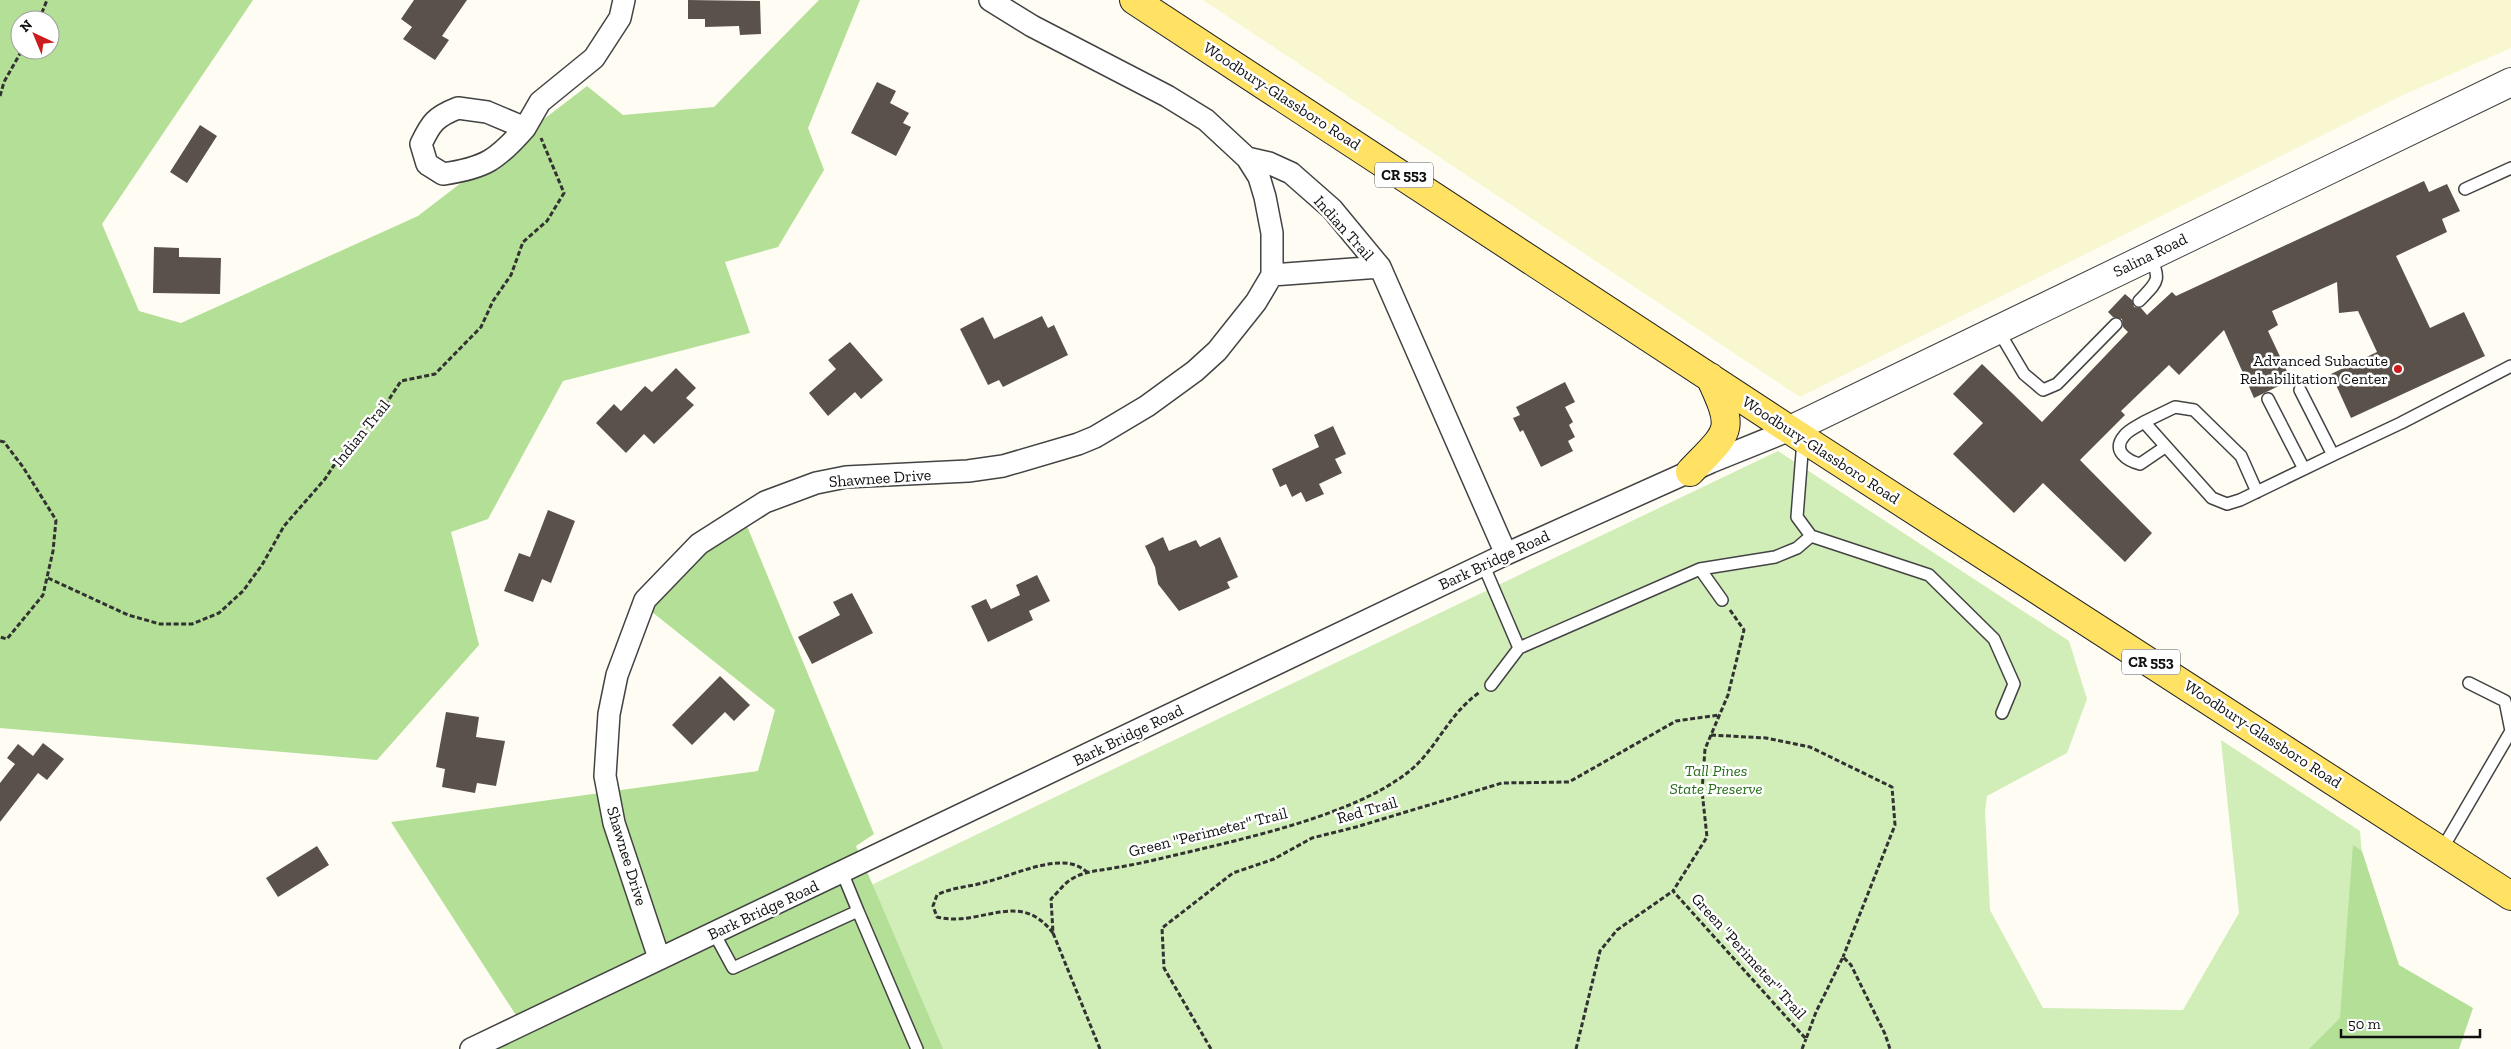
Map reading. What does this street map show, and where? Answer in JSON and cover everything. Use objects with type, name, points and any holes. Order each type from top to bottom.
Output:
[{"type":"main road","name":"Woodbury-Glassboro Road","points":[[1134,0],[1797,434],[2511,896]]},
{"type":"main road","points":[[1690,472],[1721,438],[1728,422],[1725,409],[1710,377]]},
{"type":"street","points":[[533,130],[540,102],[594,58],[620,18],[624,0]]},
{"type":"street","name":"Indian Trail","points":[[990,0],[1032,26],[1167,96],[1206,120],[1247,158],[1269,164],[1291,174],[1332,209],[1380,267],[1506,554]]},
{"type":"street","name":"Salina Road","points":[[1797,434],[1998,330],[2149,256],[2510,85]]},
{"type":"street","points":[[1247,158],[1259,177],[1265,196],[1272,233],[1272,275],[1380,267]]},
{"type":"street","name":"Shawnee Drive","points":[[659,958],[614,823],[605,776],[609,714],[617,675],[645,600],[669,573],[699,544],[734,520],[765,502],[816,483],[846,477],[941,474],[1003,466],[1094,437],[1147,406],[1195,371],[1217,351],[1256,302],[1272,275]]},
{"type":"street","name":"Bark Bridge Road","points":[[471,1049],[1483,564],[1690,472],[1797,434]]},
{"type":"lane","points":[[2465,189],[2511,168]]},
{"type":"lane","points":[[2139,301],[2157,282],[2158,275],[2149,256]]},
{"type":"lane","points":[[1998,330],[2024,374],[2043,390],[2057,384],[2116,324]]},
{"type":"lane","points":[[2144,422],[2212,498],[2227,504],[2257,492],[2401,423],[2511,366]]},
{"type":"lane","points":[[2300,390],[2333,455]]},
{"type":"lane","points":[[2268,400],[2304,469]]},
{"type":"lane","points":[[2165,447],[2140,464],[2128,460],[2120,450],[2120,444],[2123,436],[2144,422],[2175,407],[2194,410],[2241,456],[2257,492]]},
{"type":"lane","points":[[1797,434],[1797,518],[1811,536],[1929,575],[1994,639],[2014,684],[2002,713]]},
{"type":"lane","points":[[1491,685],[1519,648],[1700,569],[1775,556],[1797,548],[1811,536]]},
{"type":"lane","points":[[1483,564],[1519,648]]},
{"type":"lane","points":[[1700,569],[1722,600]]},
{"type":"lane","points":[[2441,850],[2510,730],[2505,701],[2469,683]]},
{"type":"lane","points":[[842,872],[917,1049]]},
{"type":"lane","points":[[714,933],[733,968],[858,911]]},
{"type":"path","points":[[0,96],[4,82],[16,60]]},
{"type":"path","name":"Indian Trail","points":[[48,578],[128,616],[160,624],[192,624],[219,613],[243,591],[262,565],[284,526],[325,479],[342,453],[384,407],[401,381],[435,374],[481,327],[493,301],[511,275],[523,242],[547,221],[564,193],[554,165],[533,130]]},
{"type":"path","points":[[0,440],[4,442],[23,467],[56,520],[48,578],[43,595],[7,639],[0,637]]},
{"type":"path","name":"Green \"Perimeter\" Trail","points":[[1711,735],[1766,738],[1810,747],[1892,786],[1895,825],[1843,957],[1816,1012],[1806,1039],[1673,890],[1707,837],[1702,791],[1705,749],[1728,695],[1744,630],[1722,600]]},
{"type":"path","name":"Green \"Perimeter\" Trail","points":[[1100,1049],[1053,933],[1051,899],[1069,881],[1088,872],[1190,851],[1285,826],[1367,799],[1407,773],[1425,756],[1464,704],[1491,685]]},
{"type":"path","name":"Red Trail","points":[[1211,1049],[1164,968],[1162,928],[1234,873],[1274,859],[1312,838],[1356,828],[1502,783],[1569,782],[1676,720],[1719,714]]},
{"type":"path","points":[[1053,933],[1041,920],[1017,909],[952,920],[937,917],[933,906],[937,895],[948,889],[984,883],[1043,867],[1062,863],[1080,866],[1088,872]]},
{"type":"path","points":[[1576,1049],[1600,951],[1617,930],[1673,890]]},
{"type":"path","points":[[1843,957],[1851,965],[1885,1034],[1890,1049]]},
{"type":"path","points":[[1802,1049],[1806,1039]]},
{"type":"green space","points":[[0,0],[253,0],[102,224],[139,311],[181,323],[418,216],[587,86],[623,115],[714,107],[819,0],[860,0],[808,128],[824,170],[778,247],[725,262],[750,333],[563,381],[488,519],[451,532],[479,645],[377,760],[0,728]]},
{"type":"green space","points":[[1203,0],[2511,0],[2511,48],[2401,96],[1800,397]]},
{"type":"green space","name":"Tall Pines State Preserve","points":[[1778,451],[2069,641],[2087,699],[2067,753],[1987,796],[1985,811],[1990,910],[2043,1008],[2183,1010],[2239,913],[2221,740],[2360,831],[2379,1049],[939,1049],[863,889]]},
{"type":"green space","points":[[742,514],[874,834],[856,846],[943,1049],[475,1049],[523,1026],[391,822],[758,771],[775,710],[647,608]]},
{"type":"green space","points":[[2353,845],[2362,851],[2399,965],[2473,1008],[2459,1049],[2309,1049],[2340,1018]]},
{"type":"building","points":[[414,0],[467,0],[442,36],[449,40],[435,60],[403,39],[412,27],[401,19]]},
{"type":"building","points":[[688,0],[760,1],[761,34],[740,35],[739,26],[705,27],[705,19],[688,19]]},
{"type":"building","points":[[877,82],[896,91],[890,103],[909,113],[903,123],[911,127],[896,156],[851,133]]},
{"type":"building","points":[[200,125],[217,136],[187,183],[170,172]]},
{"type":"building","name":"Advanced Subacute Rehabilitation Center","points":[[2424,181],[2429,192],[2447,184],[2460,211],[2442,219],[2447,232],[2396,256],[2430,328],[2464,312],[2485,356],[2351,418],[2331,374],[2377,352],[2358,311],[2339,313],[2337,282],[2272,311],[2278,325],[2268,331],[2291,380],[2254,398],[2224,330],[2179,375],[2169,365],[2121,411],[2125,415],[2080,460],[2152,533],[2125,562],[2043,483],[2014,513],[1953,454],[1983,423],[1953,394],[1982,364],[2042,422],[2128,332],[2123,327],[2122,319],[2113,317],[2108,312],[2125,294],[2132,300],[2134,307],[2141,308],[2147,315],[2172,292],[2176,296]]},
{"type":"building","points":[[154,247],[179,248],[179,257],[221,258],[220,294],[153,293]]},
{"type":"building","points":[[1042,316],[1048,328],[1054,325],[1068,355],[1003,387],[999,380],[988,385],[960,329],[983,317],[994,339]]},
{"type":"building","points":[[850,342],[883,380],[861,399],[855,392],[828,416],[809,393],[836,369],[828,360]]},
{"type":"building","points":[[676,368],[696,388],[686,398],[694,405],[654,444],[644,434],[626,453],[596,423],[614,404],[621,411],[645,386],[652,392]]},
{"type":"building","points":[[1565,382],[1575,402],[1565,407],[1573,422],[1569,425],[1575,437],[1568,441],[1573,451],[1541,467],[1523,430],[1520,432],[1513,418],[1520,415],[1516,407]]},
{"type":"building","points":[[1333,426],[1346,454],[1335,459],[1342,473],[1319,484],[1324,494],[1306,502],[1301,492],[1292,497],[1286,484],[1280,487],[1272,469],[1319,447],[1314,435]]},
{"type":"building","points":[[548,510],[575,521],[551,583],[542,579],[533,602],[504,591],[519,553],[530,557]]},
{"type":"building","points":[[1163,537],[1169,551],[1196,540],[1200,547],[1220,537],[1238,577],[1227,582],[1230,588],[1179,611],[1158,584],[1155,567],[1145,546]]},
{"type":"building","points":[[1037,575],[1050,601],[1029,611],[1033,620],[988,642],[971,606],[986,599],[991,609],[1020,595],[1016,585]]},
{"type":"building","points":[[852,593],[873,633],[812,664],[798,637],[840,615],[833,602]]},
{"type":"building","points":[[720,676],[750,705],[734,721],[725,712],[692,745],[672,725]]},
{"type":"building","points":[[446,712],[479,717],[476,737],[505,741],[496,786],[477,783],[475,793],[442,787],[445,769],[436,767]]},
{"type":"building","points":[[43,743],[64,759],[47,780],[38,773],[0,822],[0,783],[15,764],[7,758],[18,744],[33,756]]},
{"type":"building","points":[[317,846],[329,865],[278,897],[266,878]]},
{"type":"place","name":"Advanced Subacute Rehabilitation Center","points":[[2398,369]]}]
